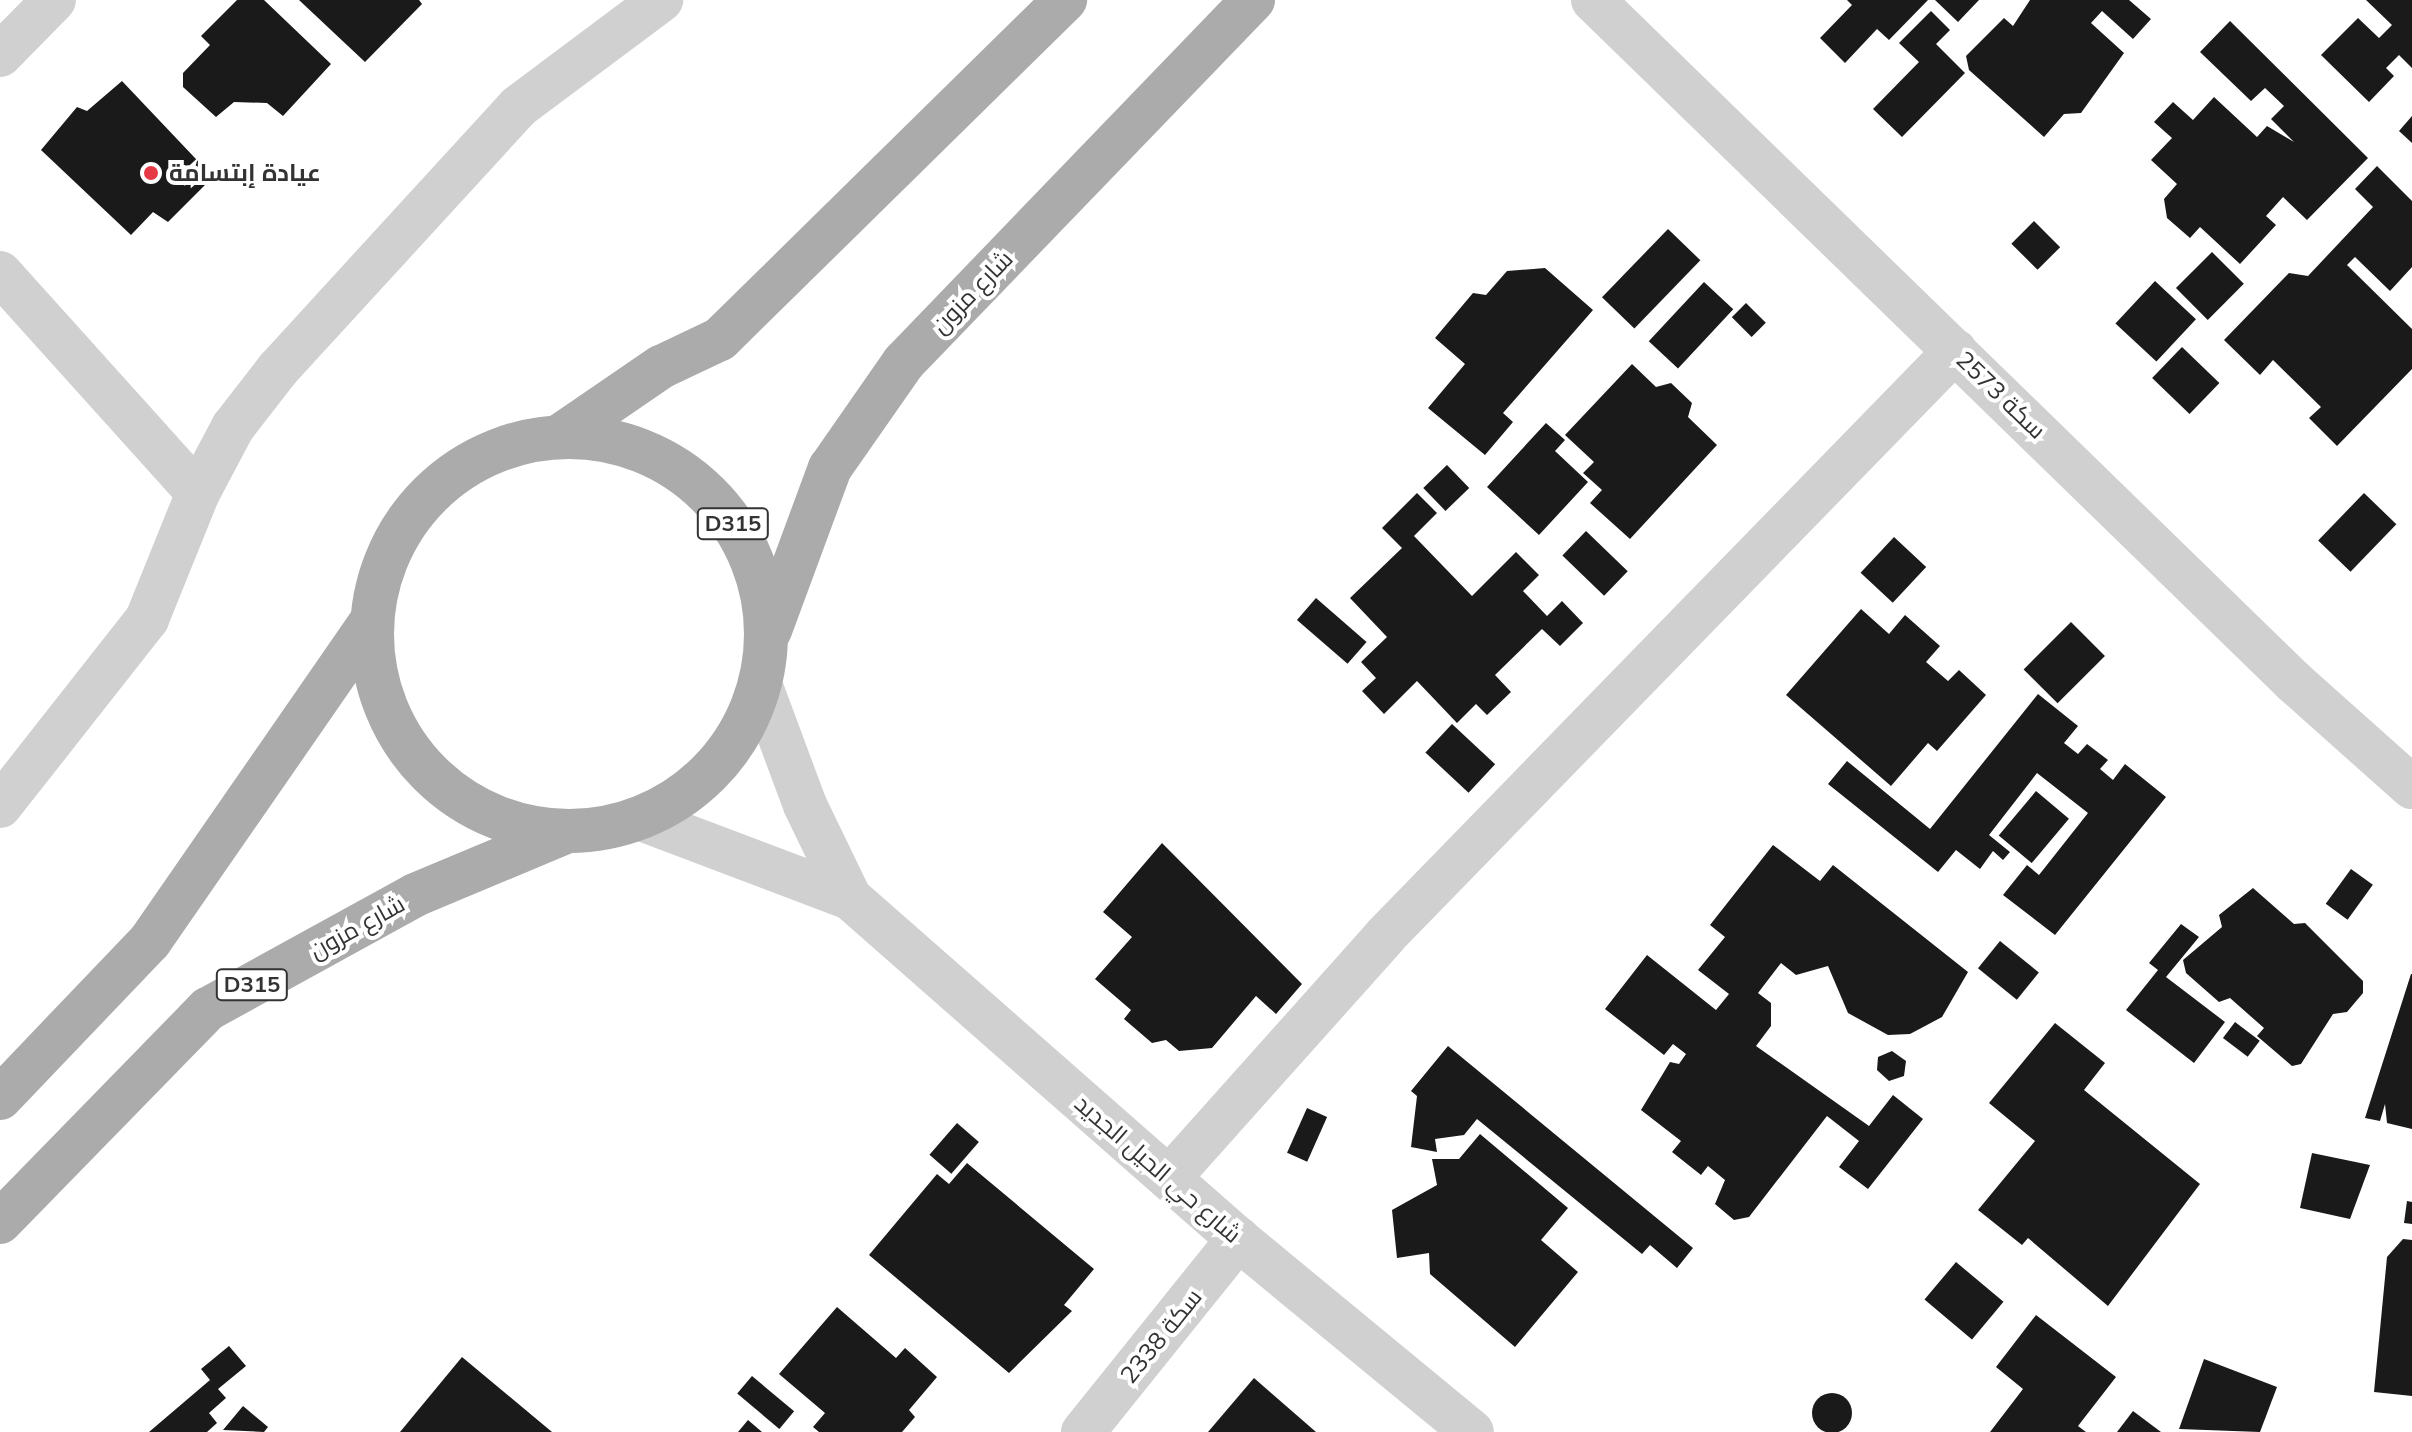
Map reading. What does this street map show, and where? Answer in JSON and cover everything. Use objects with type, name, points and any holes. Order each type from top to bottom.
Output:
[{"type":"main road","name":"D315","points":[[563,434],[661,367],[720,339],[1065,0]]},
{"type":"main road","name":"شارع مزون","points":[[768,636],[830,468],[904,362],[1253,0]]},
{"type":"main road","name":"D315","points":[[563,434],[627,443],[684,471],[729,516],[758,572],[768,636],[760,684],[735,741],[694,788],[641,819],[563,833],[501,821],[445,790],[403,744],[377,686],[370,623],[383,566],[411,513],[453,472],[505,446],[563,434]]},
{"type":"main road","name":"D315","points":[[0,1098],[150,941],[370,623]]},
{"type":"main road","name":"شارع مزون","points":[[0,1222],[208,1009],[415,895],[563,833]]},
{"type":"street","points":[[0,55],[54,0]]},
{"type":"street","points":[[0,806],[102,685],[147,619],[198,493],[233,427],[278,369],[472,152],[567,65],[661,0]]},
{"type":"street","name":"سكة 2573","points":[[1610,6],[1955,351],[2294,682],[2412,787]]},
{"type":"street","points":[[0,273],[198,493]]},
{"type":"street","points":[[1169,1178],[1396,925],[1955,351]]},
{"type":"street","name":"شارع حي الحيل الجديد","points":[[760,684],[850,898]]},
{"type":"street","name":"شارع حي الحيل الجديد","points":[[641,819],[850,898],[1238,1239],[1472,1432]]},
{"type":"street","name":"سكة 2338","points":[[1083,1432],[1238,1239]]},
{"type":"building","points":[[237,0],[264,0],[331,64],[283,116],[267,103],[234,102],[216,117],[183,87],[183,73],[210,45],[201,36]]},
{"type":"building","points":[[299,0],[419,0],[422,4],[365,62]]},
{"type":"building","points":[[1847,0],[1928,0],[1889,40],[1877,29],[1845,63],[1820,38],[1852,5]]},
{"type":"building","points":[[1935,0],[1979,0],[1958,22]]},
{"type":"building","points":[[2030,0],[2129,0],[2151,19],[2133,39],[2102,11],[2091,23],[2124,53],[2081,113],[2064,114],[2044,137],[1969,70],[1966,56],[2004,18],[2013,26]]},
{"type":"building","points":[[2366,0],[2412,0],[2412,68],[2399,55],[2386,68],[2394,76],[2369,102],[2321,55],[2358,18],[2379,38],[2392,25]]},
{"type":"building","points":[[1931,11],[1950,30],[1936,44],[1965,73],[1902,137],[1873,109],[1919,62],[1899,43]]},
{"type":"building","points":[[2230,21],[2368,158],[2307,220],[2283,197],[2266,216],[2276,225],[2240,264],[2200,227],[2190,238],[2167,218],[2164,199],[2177,184],[2151,160],[2172,138],[2154,122],[2173,102],[2193,120],[2214,97],[2257,137],[2267,126],[2294,142],[2271,119],[2284,106],[2265,88],[2251,101],[2200,52]]},
{"type":"building","points":[[122,81],[213,177],[168,222],[153,212],[131,235],[41,150],[77,107],[87,111]]},
{"type":"building","points":[[2412,116],[2412,143],[2399,131]]},
{"type":"building","points":[[2377,166],[2412,201],[2412,267],[2390,291],[2355,257],[2347,265],[2412,329],[2412,369],[2337,446],[2309,418],[2321,407],[2273,360],[2260,375],[2224,340],[2289,273],[2308,276],[2373,207],[2355,189]]},
{"type":"building","points":[[2034,221],[2060,247],[2038,270],[2011,244]]},
{"type":"building","points":[[1668,229],[1700,260],[1634,329],[1602,297]]},
{"type":"building","points":[[2212,252],[2244,284],[2208,320],[2176,288]]},
{"type":"building","points":[[1545,268],[1593,310],[1503,413],[1513,422],[1485,455],[1428,408],[1465,364],[1435,338],[1473,293],[1486,295],[1507,271]]},
{"type":"building","points":[[2155,281],[2196,319],[2156,362],[2115,323]]},
{"type":"building","points":[[1704,282],[1733,309],[1678,369],[1649,341]]},
{"type":"building","points":[[1746,303],[1766,323],[1752,337],[1732,317]]},
{"type":"building","points":[[2182,347],[2219,383],[2190,414],[2152,378]]},
{"type":"building","points":[[1632,364],[1656,387],[1671,383],[1692,403],[1688,417],[1717,445],[1630,539],[1590,503],[1602,490],[1583,473],[1594,462],[1565,435]]},
{"type":"building","points":[[1546,423],[1565,440],[1555,451],[1588,482],[1539,535],[1487,487]]},
{"type":"building","points":[[1447,465],[1469,488],[1445,511],[1423,488]]},
{"type":"building","points":[[1417,493],[1437,513],[1414,536],[1472,596],[1516,552],[1539,575],[1523,591],[1547,616],[1562,601],[1583,623],[1560,646],[1542,629],[1495,675],[1511,692],[1487,715],[1476,704],[1457,723],[1417,681],[1384,714],[1362,691],[1376,678],[1361,662],[1387,637],[1350,598],[1402,548],[1382,528]]},
{"type":"building","points":[[2364,493],[2396,524],[2351,572],[2318,540]]},
{"type":"building","points":[[1586,531],[1628,571],[1604,596],[1562,555]]},
{"type":"building","points":[[1894,537],[1926,567],[1893,603],[1861,573]]},
{"type":"building","points":[[1316,598],[1367,642],[1348,664],[1297,620]]},
{"type":"building","points":[[1861,609],[1889,634],[1905,615],[1940,646],[1926,662],[1948,681],[1959,670],[1986,695],[1937,751],[1928,743],[1891,786],[1786,695]]},
{"type":"building","points":[[2071,622],[2105,656],[2058,703],[2024,669]]},
{"type":"building","points":[[2038,694],[2078,726],[2064,743],[2078,754],[2087,744],[2108,760],[2100,769],[2113,780],[2125,764],[2166,797],[2055,935],[2003,895],[2027,865],[2039,875],[2088,813],[2037,773],[1989,835],[2010,852],[2003,860],[1993,851],[1980,869],[1956,850],[1938,872],[1828,784],[1847,761],[1930,829]]},
{"type":"building","points":[[1452,724],[1495,764],[1469,793],[1425,753]]},
{"type":"building","points":[[2036,791],[2069,819],[2032,863],[1999,835]]},
{"type":"building","points":[[1162,843],[1302,984],[1276,1014],[1256,996],[1212,1048],[1179,1051],[1166,1040],[1152,1043],[1124,1019],[1131,1010],[1095,979],[1132,937],[1103,912]]},
{"type":"building","points":[[1773,845],[1820,881],[1833,865],[1968,972],[1942,1017],[1910,1034],[1888,1035],[1848,1013],[1828,966],[1796,975],[1781,963],[1758,993],[1771,1003],[1771,1026],[1756,1046],[1869,1126],[1893,1095],[1923,1119],[1868,1189],[1839,1167],[1859,1141],[1827,1116],[1749,1217],[1734,1220],[1715,1204],[1725,1180],[1708,1166],[1701,1175],[1672,1152],[1681,1141],[1641,1110],[1670,1062],[1679,1064],[1686,1054],[1673,1044],[1664,1055],[1605,1009],[1647,955],[1716,1010],[1729,994],[1698,970],[1725,937],[1710,925]]},
{"type":"building","points":[[2351,869],[2373,885],[2348,920],[2326,904]]},
{"type":"building","points":[[2253,888],[2294,924],[2305,923],[2363,981],[2363,993],[2347,1012],[2333,1014],[2301,1064],[2292,1066],[2257,1036],[2264,1028],[2230,998],[2219,1002],[2186,973],[2183,960],[2222,927],[2219,915]]},
{"type":"building","points":[[2181,924],[2199,937],[2166,977],[2225,1022],[2194,1063],[2126,1010],[2158,970],[2149,963]]},
{"type":"building","points":[[2000,941],[2039,972],[2017,1000],[1978,968]]},
{"type":"building","points":[[2411,974],[2412,1129],[2387,1123],[2385,1104],[2380,1121],[2365,1118]]},
{"type":"building","points":[[2235,1022],[2260,1041],[2248,1057],[2223,1038]]},
{"type":"building","points":[[2055,1023],[2105,1063],[2084,1090],[2200,1184],[2108,1306],[2028,1238],[2022,1245],[1978,1210],[2035,1141],[1989,1103]]},
{"type":"building","points":[[1448,1046],[1693,1248],[1677,1268],[1650,1245],[1642,1254],[1477,1119],[1464,1135],[1435,1139],[1437,1152],[1411,1147],[1417,1096],[1411,1091]]},
{"type":"building","points":[[1892,1051],[1906,1061],[1904,1076],[1889,1081],[1877,1070],[1878,1057]]},
{"type":"building","points":[[1307,1108],[1327,1117],[1307,1162],[1287,1153]]},
{"type":"building","points":[[957,1123],[979,1142],[951,1174],[929,1155]]},
{"type":"building","points":[[1480,1134],[1568,1208],[1541,1240],[1578,1272],[1515,1347],[1430,1274],[1429,1253],[1397,1258],[1392,1210],[1437,1185],[1432,1159],[1459,1159]]},
{"type":"building","points":[[2312,1153],[2370,1165],[2350,1219],[2300,1208]]},
{"type":"building","points":[[967,1163],[1094,1269],[1064,1305],[1072,1311],[1009,1373],[869,1255],[937,1174],[949,1184]]},
{"type":"building","points":[[2407,1201],[2412,1202],[2412,1224],[2404,1223]]},
{"type":"building","points":[[2403,1239],[2412,1240],[2412,1396],[2374,1392],[2387,1257]]},
{"type":"building","points":[[1956,1262],[2003,1302],[1972,1339],[1925,1300]]},
{"type":"building","points":[[837,1307],[896,1358],[905,1348],[937,1377],[909,1410],[915,1417],[902,1432],[819,1432],[813,1427],[825,1413],[779,1374]]},
{"type":"building","points":[[2036,1315],[2116,1377],[2078,1426],[2086,1432],[1990,1432],[2023,1389],[1996,1367]]},
{"type":"building","points":[[229,1346],[246,1366],[218,1389],[226,1398],[209,1413],[217,1423],[207,1432],[149,1432],[210,1380],[201,1369]]},
{"type":"building","points":[[462,1357],[552,1432],[400,1432]]},
{"type":"building","points":[[2204,1359],[2277,1387],[2260,1432],[2179,1429]]},
{"type":"building","points":[[752,1376],[794,1411],[779,1429],[737,1394]]},
{"type":"building","points":[[1254,1378],[1316,1432],[1208,1432]]},
{"type":"building","points":[[1832,1393],[1846,1399],[1852,1413],[1846,1427],[1832,1433],[1818,1427],[1812,1413],[1818,1399]]},
{"type":"building","points":[[243,1406],[268,1427],[264,1432],[223,1430]]},
{"type":"building","points":[[2133,1411],[2161,1432],[2117,1432]]},
{"type":"building","points":[[748,1420],[762,1432],[738,1432]]},
{"type":"place","name":"عيادة إبتسامة","points":[[151,173]]}]
